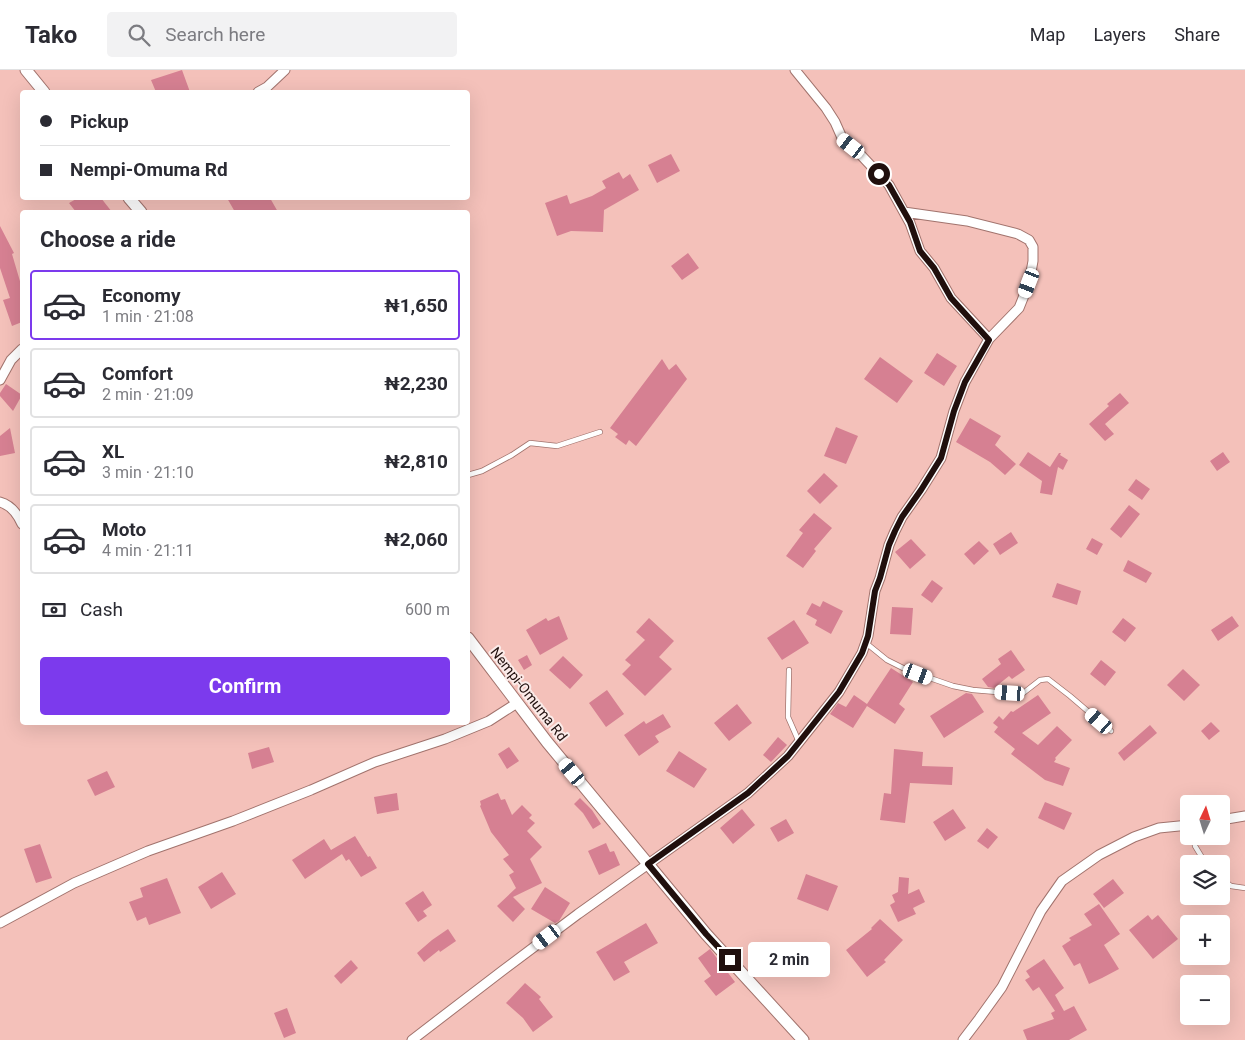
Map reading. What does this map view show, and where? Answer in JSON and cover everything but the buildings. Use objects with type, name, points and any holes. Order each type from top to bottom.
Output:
[{"type":"street","points":[[26,70],[42,90]]},
{"type":"street","points":[[262,90],[285,70]]},
{"type":"street","points":[[795,70],[826,108],[843,140],[859,153],[889,185],[910,222],[920,251],[934,268],[951,298],[989,340]]},
{"type":"street","points":[[131,200],[138,210]]},
{"type":"street","points":[[412,1040],[517,960],[748,793],[788,756],[839,692],[866,643],[875,591],[889,545],[902,517],[941,458],[954,411],[965,382],[989,340],[1019,308],[1029,283],[1033,261],[1033,246],[1028,240],[1018,234],[966,221],[904,212]]},
{"type":"street","points":[[0,380],[11,360],[20,351]]},
{"type":"street","points":[[0,502],[14,511],[20,521]]},
{"type":"street","name":"Nempi-Omuma Rd","points":[[470,641],[547,742],[706,934],[803,1040]]},
{"type":"street","points":[[0,923],[74,883],[148,850],[234,821],[376,762],[445,739],[489,721],[517,703]]},
{"type":"street","points":[[1230,818],[1245,816]]},
{"type":"street","points":[[963,1040],[1002,987],[1041,911],[1062,881],[1099,855],[1134,837],[1159,828],[1180,826]]},
{"type":"lane","points":[[470,474],[482,471],[530,443],[557,446],[600,432]]},
{"type":"lane","points":[[866,643],[887,660],[922,676],[974,690],[1022,694],[1040,680],[1048,679],[1111,731]]},
{"type":"lane","points":[[790,670],[788,717],[799,742]]},
{"type":"lane","points":[[1230,885],[1245,888]]},
{"type":"route","points":[[730,960],[648,864],[748,793],[788,756],[839,692],[862,653],[868,636],[875,591],[889,545],[902,517],[941,458],[954,411],[965,382],[989,340],[951,298],[934,268],[920,251],[910,222],[889,185],[879,174]]}]
